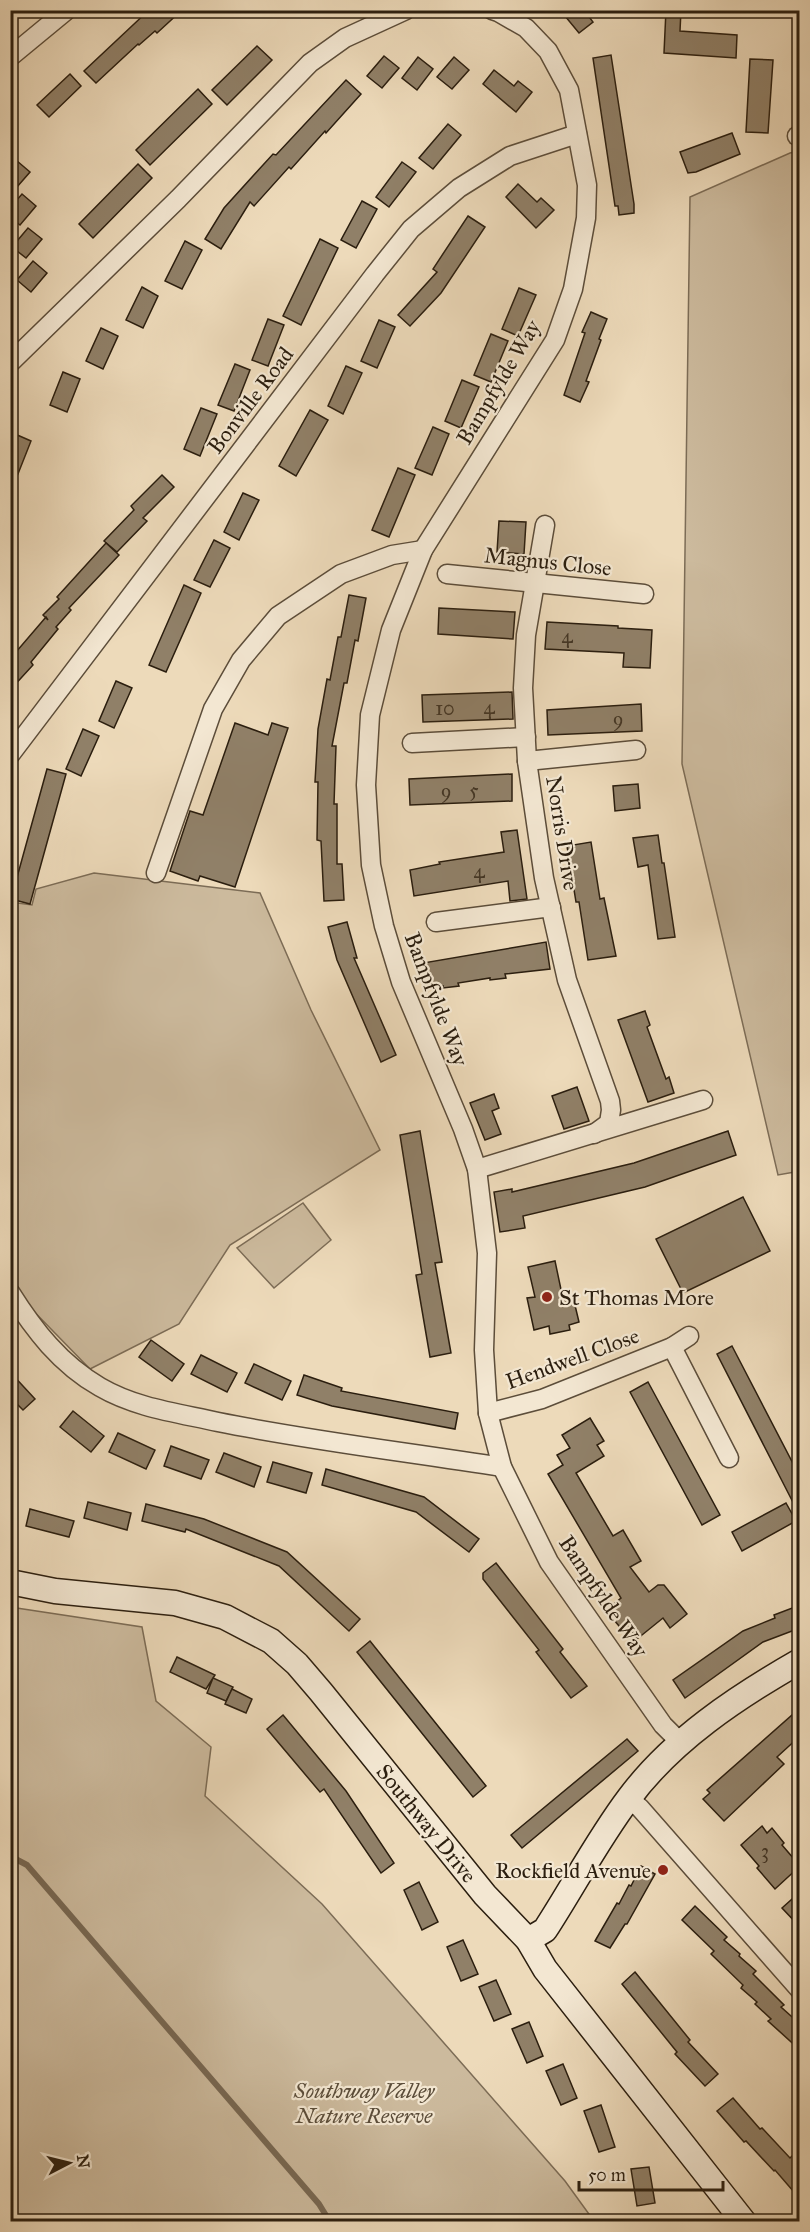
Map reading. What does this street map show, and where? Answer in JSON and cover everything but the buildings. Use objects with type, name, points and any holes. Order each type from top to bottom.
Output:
[{"type":"street","points":[[10,363],[178,199],[310,63],[345,38],[405,10]]},
{"type":"street","name":"Bampfylde Way","points":[[492,10],[526,28],[548,51],[569,90],[587,185],[586,218],[573,289],[555,340],[423,550],[391,630],[370,715],[366,785],[371,865],[384,926],[401,982],[463,1129],[477,1169],[487,1253],[484,1350],[488,1413],[502,1467],[549,1562],[663,1725],[681,1743]]},
{"type":"street","points":[[10,57],[63,21]]},
{"type":"street","name":"Bonville Road","points":[[10,755],[375,273],[411,229],[459,188],[510,156],[577,134]]},
{"type":"street","name":"Norris Drive","points":[[546,525],[526,635],[523,688],[526,737],[544,878],[567,980],[610,1101],[609,1123],[594,1134]]},
{"type":"street","points":[[156,873],[213,709],[241,660],[278,616],[341,574],[393,555],[423,550]]},
{"type":"street","name":"Magnus Close","points":[[447,574],[644,594]]},
{"type":"street","points":[[412,744],[526,737]]},
{"type":"street","points":[[528,761],[636,750]]},
{"type":"street","points":[[436,922],[551,907]]},
{"type":"street","points":[[477,1169],[703,1100]]},
{"type":"street","points":[[10,1292],[33,1327],[63,1360],[100,1387],[145,1407],[250,1428],[502,1467]]},
{"type":"street","name":"Hendwell Close","points":[[488,1413],[542,1399],[672,1347],[690,1336]]},
{"type":"street","name":"Hendwell Close","points":[[672,1347],[729,1458]]},
{"type":"street","name":"Southway Drive","points":[[10,1582],[55,1591],[175,1603],[225,1617],[271,1641],[297,1664],[484,1894],[528,1940],[545,1969],[744,2222]]},
{"type":"street","points":[[528,1940],[545,1930],[628,1798],[651,1771],[681,1743],[752,1688],[800,1661]]},
{"type":"street","points":[[628,1798],[640,1808],[800,1990]]},
{"type":"green space","points":[[799,151],[800,1171],[778,1175],[682,764],[690,197]]},
{"type":"green space","points":[[94,873],[260,893],[311,1010],[380,1150],[230,1245],[179,1324],[90,1369],[13,1290],[11,1278],[10,902],[32,905],[36,889]]},
{"type":"green space","points":[[303,1203],[331,1240],[274,1288],[237,1248]]},
{"type":"green space","name":"Southway Valley Nature Reserve","points":[[10,1607],[142,1627],[156,1701],[211,1747],[205,1796],[322,1904],[565,2181],[594,2221],[11,2221]]},
{"type":"waterway","points":[[10,1856],[27,1865],[319,2204],[330,2222]]},
{"type":"place","name":"St Thomas More","points":[[547,1297]]},
{"type":"place","name":"Rockfield Avenue","points":[[663,1870]]}]
